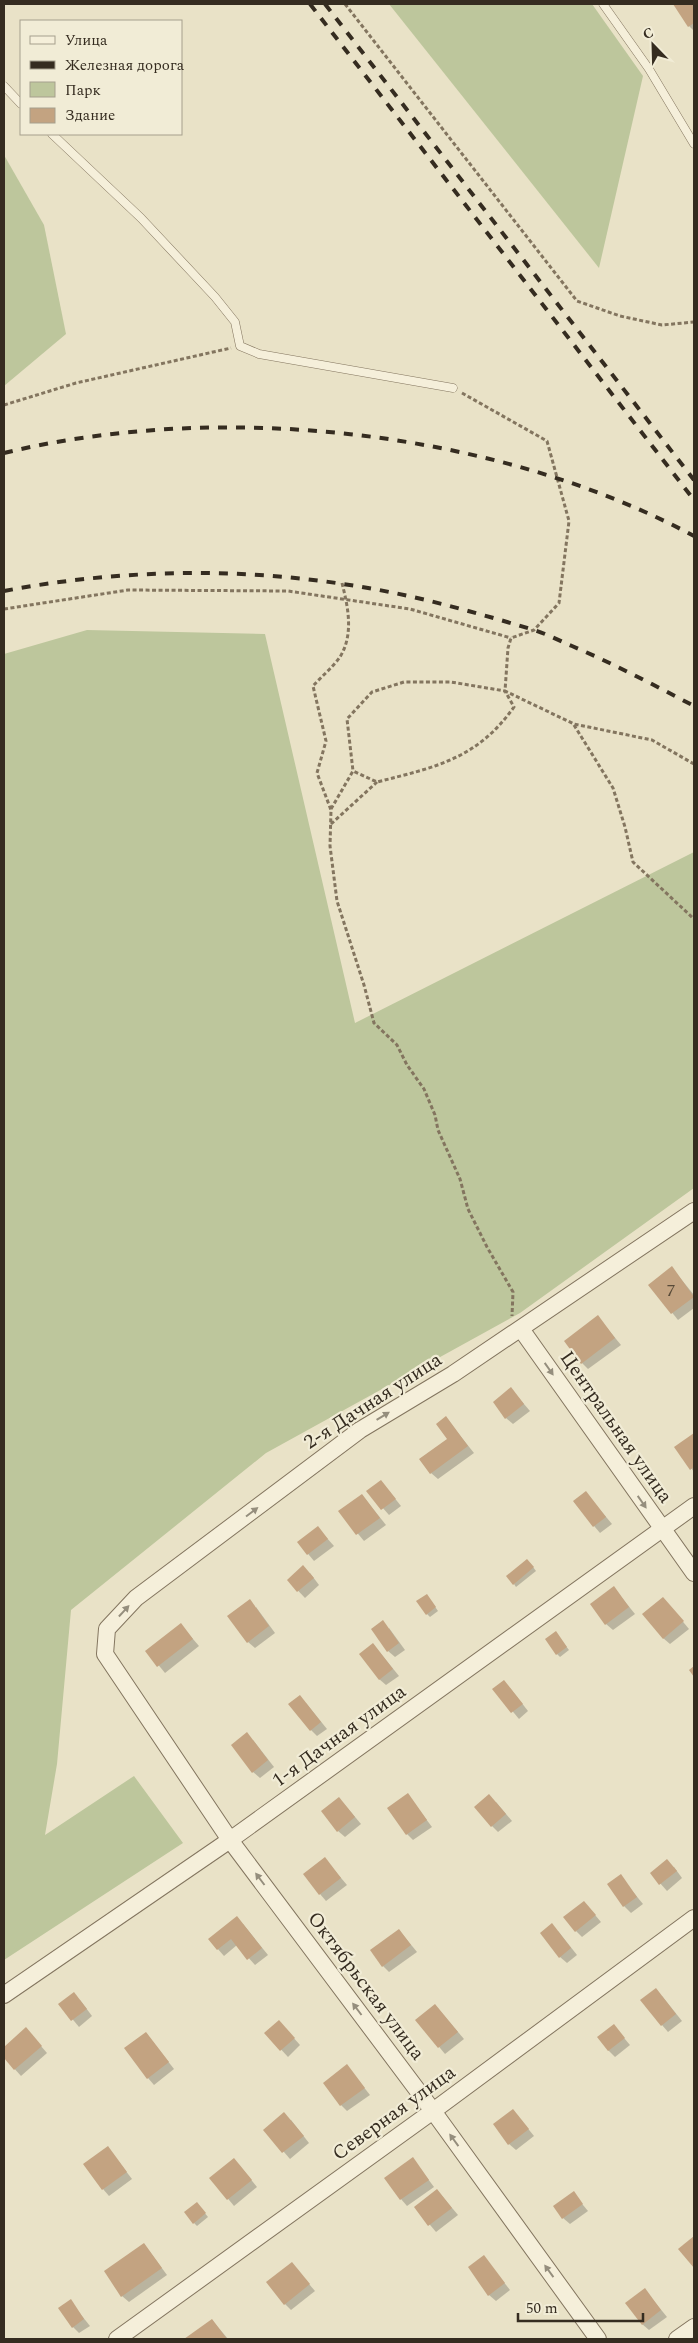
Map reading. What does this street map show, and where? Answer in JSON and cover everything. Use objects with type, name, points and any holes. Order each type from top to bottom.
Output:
[{"type":"street","name":"2-я Дачная улица","points":[[106,1654],[107,1629],[136,1598],[360,1430],[453,1374],[694,1211]]},
{"type":"street","name":"Центральная улица","points":[[521,1329],[694,1573]]},
{"type":"street","name":"1-я Дачная улица","points":[[4,1995],[230,1840],[694,1506]]},
{"type":"street","name":"Октябрьская улица","points":[[106,1654],[230,1840],[433,2111],[598,2339]]},
{"type":"street","name":"Северная улица","points":[[117,2339],[433,2111],[694,1918]]},
{"type":"street","points":[[677,2339],[694,2327]]},
{"type":"lane","points":[[603,4],[649,69],[694,144]]},
{"type":"lane","points":[[4,86],[20,103]]},
{"type":"lane","points":[[53,135],[141,218],[215,297],[235,322],[240,346],[258,354],[453,388]]},
{"type":"path","points":[[346,4],[577,301],[620,316],[662,325],[694,322]]},
{"type":"path","points":[[4,405],[76,383],[240,346]]},
{"type":"path","points":[[4,609],[128,590],[288,591],[410,609],[511,638],[534,630],[559,603],[569,521],[546,441],[453,388]]},
{"type":"path","points":[[342,583],[349,609],[347,637],[340,656],[313,686],[326,741],[317,773],[331,810],[330,846],[337,901],[374,1023],[398,1045],[407,1065],[424,1089],[435,1115],[438,1130],[460,1179],[468,1209],[513,1292],[512,1316],[521,1329]]},
{"type":"path","points":[[331,825],[377,782],[423,771],[466,754],[500,726],[514,707],[506,690],[508,648],[511,638]]},
{"type":"path","points":[[331,810],[353,771],[346,719],[372,692],[404,682],[451,682],[506,690],[574,724],[652,740],[694,764]]},
{"type":"path","points":[[574,724],[612,788],[625,826],[633,862],[694,919]]},
{"type":"path","points":[[353,771],[377,782]]},
{"type":"green space","points":[[389,4],[592,4],[643,76],[599,268]]},
{"type":"green space","points":[[4,155],[44,225],[66,334],[4,386]]},
{"type":"green space","points":[[87,630],[265,634],[355,1023],[694,852],[694,1188],[520,1313],[266,1453],[71,1610],[57,1764],[45,1835],[134,1776],[183,1843],[4,1960],[4,654]]},
{"type":"building","points":[[673,4],[694,4],[694,23],[688,27]]},
{"type":"building","points":[[672,1266],[694,1297],[671,1314],[648,1285]]},
{"type":"building","points":[[598,1315],[615,1338],[581,1364],[564,1341]]},
{"type":"building","points":[[511,1387],[524,1404],[505,1419],[493,1402]]},
{"type":"building","points":[[446,1416],[468,1446],[430,1474],[419,1459],[447,1439],[436,1424]]},
{"type":"building","points":[[694,1433],[694,1467],[690,1470],[674,1447]]},
{"type":"building","points":[[381,1480],[396,1499],[381,1510],[366,1491]]},
{"type":"building","points":[[586,1491],[606,1517],[593,1527],[573,1501]]},
{"type":"building","points":[[362,1494],[380,1518],[356,1535],[338,1511]]},
{"type":"building","points":[[318,1526],[328,1539],[307,1555],[297,1542]]},
{"type":"building","points":[[527,1559],[534,1567],[513,1585],[506,1576]]},
{"type":"building","points":[[303,1565],[314,1578],[297,1592],[287,1580]]},
{"type":"building","points":[[614,1586],[629,1607],[605,1625],[590,1604]]},
{"type":"building","points":[[427,1594],[436,1607],[426,1615],[416,1601]]},
{"type":"building","points":[[663,1597],[684,1621],[663,1639],[642,1614]]},
{"type":"building","points":[[250,1599],[269,1626],[247,1643],[227,1616]]},
{"type":"building","points":[[383,1620],[399,1643],[387,1652],[371,1629]]},
{"type":"building","points":[[181,1623],[193,1639],[157,1667],[145,1651]]},
{"type":"building","points":[[556,1631],[567,1647],[556,1655],[545,1639]]},
{"type":"building","points":[[373,1643],[393,1669],[379,1680],[359,1654]]},
{"type":"building","points":[[694,1666],[694,1677],[689,1670]]},
{"type":"building","points":[[504,1680],[523,1704],[511,1713],[492,1689]]},
{"type":"building","points":[[300,1695],[321,1722],[310,1731],[288,1704]]},
{"type":"building","points":[[247,1732],[268,1760],[252,1773],[231,1745]]},
{"type":"building","points":[[408,1793],[427,1820],[406,1835],[387,1808]]},
{"type":"building","points":[[489,1794],[506,1814],[491,1827],[474,1807]]},
{"type":"building","points":[[339,1797],[355,1817],[337,1832],[321,1811]]},
{"type":"building","points":[[325,1857],[341,1878],[319,1895],[303,1874]]},
{"type":"building","points":[[667,1859],[677,1871],[659,1885],[650,1873]]},
{"type":"building","points":[[621,1874],[637,1897],[623,1907],[607,1884]]},
{"type":"building","points":[[584,1901],[596,1915],[575,1932],[563,1917]]},
{"type":"building","points":[[237,1916],[262,1948],[247,1960],[231,1939],[217,1950],[208,1939]]},
{"type":"building","points":[[552,1923],[571,1948],[559,1958],[540,1933]]},
{"type":"building","points":[[399,1929],[411,1945],[382,1967],[370,1950]]},
{"type":"building","points":[[656,1988],[676,2014],[661,2026],[640,2000]]},
{"type":"building","points":[[74,1992],[87,2009],[71,2021],[58,2004]]},
{"type":"building","points":[[435,2004],[458,2032],[438,2048],[415,2020]]},
{"type":"building","points":[[279,2020],[295,2038],[280,2051],[264,2033]]},
{"type":"building","points":[[614,2024],[625,2038],[608,2051],[597,2037]]},
{"type":"building","points":[[26,2027],[42,2046],[14,2070],[4,2058],[4,2047]]},
{"type":"building","points":[[146,2032],[169,2062],[147,2079],[124,2048]]},
{"type":"building","points":[[347,2064],[365,2088],[340,2106],[323,2083]]},
{"type":"building","points":[[513,2109],[529,2129],[508,2145],[493,2124]]},
{"type":"building","points":[[284,2112],[304,2136],[282,2153],[263,2130]]},
{"type":"building","points":[[108,2146],[127,2172],[102,2190],[83,2164]]},
{"type":"building","points":[[413,2157],[429,2180],[400,2200],[384,2178]]},
{"type":"building","points":[[234,2158],[252,2180],[227,2200],[209,2178]]},
{"type":"building","points":[[437,2189],[452,2208],[428,2226],[414,2207]]},
{"type":"building","points":[[574,2191],[583,2204],[562,2219],[553,2206]]},
{"type":"building","points":[[197,2202],[206,2213],[193,2224],[184,2212]]},
{"type":"building","points":[[694,2236],[694,2268],[678,2249]]},
{"type":"building","points":[[144,2243],[162,2268],[121,2297],[104,2271]]},
{"type":"building","points":[[484,2255],[505,2283],[488,2296],[468,2267]]},
{"type":"building","points":[[292,2262],[310,2284],[284,2305],[266,2282]]},
{"type":"building","points":[[645,2288],[661,2310],[642,2325],[625,2303]]},
{"type":"building","points":[[71,2299],[84,2319],[72,2328],[58,2308]]},
{"type":"building","points":[[212,2319],[227,2339],[184,2339]]},
{"type":"railway","points":[[310,4],[694,500]]},
{"type":"railway","points":[[325,4],[694,480]]},
{"type":"railway","points":[[4,453],[88,437],[176,429],[266,428],[357,435],[446,449],[533,471],[616,500],[694,536]]},
{"type":"railway","points":[[4,591],[88,579],[173,573],[259,575],[343,584],[439,603],[539,632],[619,667],[694,706]]}]
